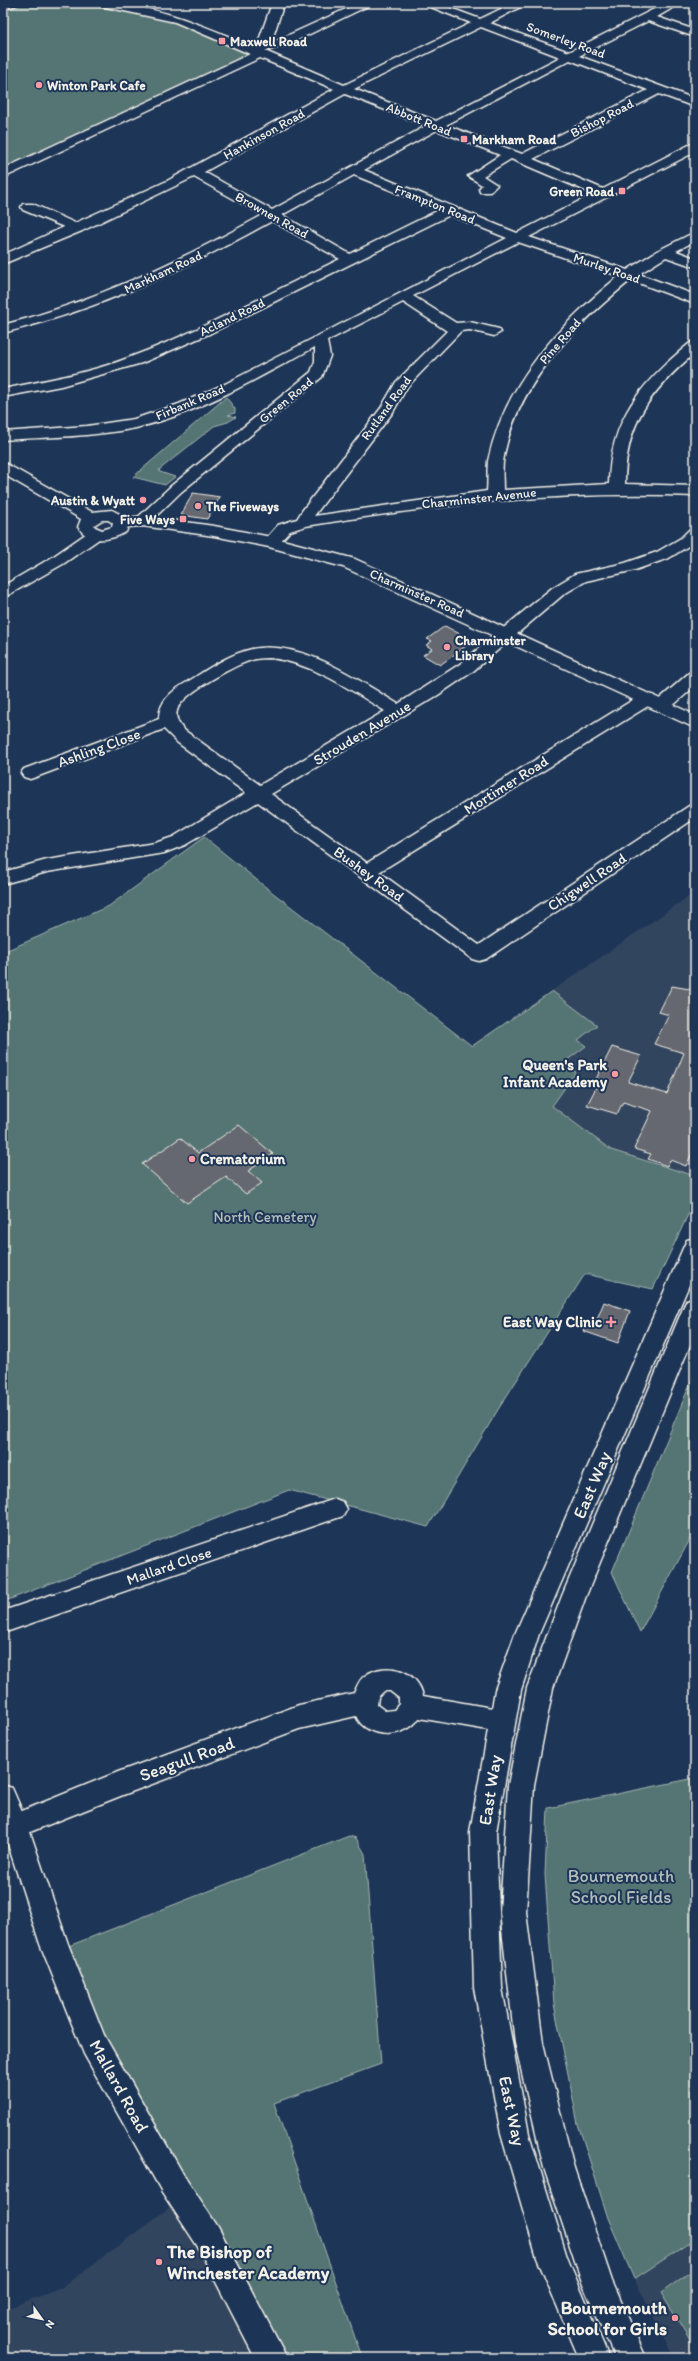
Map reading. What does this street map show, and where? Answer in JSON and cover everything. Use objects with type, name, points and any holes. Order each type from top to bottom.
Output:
[{"type":"main road","points":[[3,467],[80,513],[92,518],[112,515],[118,517],[122,523],[120,529],[114,533],[96,534],[86,527],[86,524],[92,518]]},
{"type":"main road","name":"Charminster Road","points":[[122,523],[142,520],[272,542],[349,563],[695,722]]},
{"type":"street","points":[[3,7],[15,3]]},
{"type":"street","name":"Abbott Road","points":[[101,3],[178,19],[259,50],[344,90],[523,159],[604,194]]},
{"type":"street","points":[[134,10],[156,3]]},
{"type":"street","points":[[259,50],[264,43],[278,3]]},
{"type":"street","points":[[3,174],[259,50],[283,43],[368,3]]},
{"type":"street","name":"Somerley Road","points":[[427,3],[695,103]]},
{"type":"street","name":"Hankinson Road","points":[[3,260],[160,190],[344,90],[522,3]]},
{"type":"street","name":"Markham Road","points":[[3,329],[58,316],[97,302],[179,265],[435,125],[675,3]]},
{"type":"street","points":[[647,17],[695,34]]},
{"type":"street","name":"Bishop Road","points":[[523,159],[659,89]]},
{"type":"street","points":[[319,339],[693,149]]},
{"type":"street","points":[[486,189],[492,185],[474,176],[510,154]]},
{"type":"street","name":"Frampton Road","points":[[353,170],[518,238]]},
{"type":"street","name":"Brownen Road","points":[[195,172],[350,260]]},
{"type":"street","points":[[28,207],[77,228]]},
{"type":"street","name":"Acland Road","points":[[3,393],[61,382],[137,360],[206,330],[450,210]]},
{"type":"street","name":"Pine Road","points":[[494,495],[493,477],[498,441],[523,388],[548,353],[577,321],[629,275],[695,236]]},
{"type":"street","name":"Murley Road","points":[[518,238],[629,275],[695,300]]},
{"type":"street","points":[[666,252],[695,263]]},
{"type":"street","points":[[403,296],[453,328],[470,326],[494,332]]},
{"type":"street","name":"Rutland Road","points":[[304,522],[307,514],[388,409],[401,386],[454,332],[453,328]]},
{"type":"street","name":"Firbank Road","points":[[3,436],[110,428],[157,418],[195,402],[319,339]]},
{"type":"street","name":"Green Road","points":[[142,520],[176,489],[317,374],[323,355],[322,345],[319,339]]},
{"type":"street","points":[[618,487],[616,468],[619,444],[628,420],[644,394],[666,370],[695,346]]},
{"type":"street","name":"Charminster Avenue","points":[[272,542],[284,528],[304,522],[494,495],[618,487],[695,491]]},
{"type":"street","name":"Strouden Avenue","points":[[3,878],[47,866],[158,849],[179,841],[399,712],[466,668],[558,591],[581,578],[629,567],[663,555],[687,541],[695,533]]},
{"type":"street","points":[[3,593],[57,562],[96,534]]},
{"type":"street","points":[[168,722],[167,715],[172,701],[178,695],[243,658],[263,652],[283,654],[310,662],[399,712]]},
{"type":"street","name":"Mortimer Road","points":[[366,872],[695,677]]},
{"type":"street","name":"Bushey Road","points":[[168,722],[184,739],[258,795],[479,954]]},
{"type":"street","name":"Ashling Close","points":[[30,773],[168,722]]},
{"type":"street","name":"Chigwell Road","points":[[479,954],[695,810]]},
{"type":"street","name":"East Way","points":[[594,2358],[552,2258],[515,2134],[488,1988],[483,1832],[508,1690],[527,1634],[695,1246]]},
{"type":"street","name":"East Way","points":[[631,2358],[598,2285],[559,2168],[529,2043],[513,1912],[520,1793],[540,1688],[577,1589],[695,1306]]},
{"type":"street","name":"Mallard Close","points":[[3,1622],[335,1509]]},
{"type":"street","points":[[391,1679],[402,1682],[409,1690],[412,1699],[411,1705],[405,1718],[395,1722],[375,1719],[368,1714],[363,1703],[371,1686],[379,1681],[391,1679]]},
{"type":"street","name":"Seagull Road","points":[[15,1826],[118,1784],[299,1717],[363,1703]]},
{"type":"street","points":[[411,1705],[502,1721]]},
{"type":"street","name":"Mallard Road","points":[[3,1797],[15,1826],[54,1944],[94,2044],[172,2182],[208,2236],[272,2358]]},
{"type":"shaded area","points":[[695,892],[695,1176],[611,1150],[472,1046]]},
{"type":"shaded area","name":"The Bishop of Winchester Academy","points":[[182,2198],[272,2358],[3,2358],[3,2310],[61,2288]]},
{"type":"shaded area","name":"Bournemouth School for Girls","points":[[695,2239],[695,2358],[675,2358],[634,2279]]},
{"type":"green space","points":[[15,3],[101,3],[178,19],[259,54],[3,174],[3,7]]},
{"type":"green space","points":[[226,397],[235,409],[235,413],[228,415],[236,417],[228,422],[214,426],[159,470],[160,472],[175,477],[165,485],[133,477]]},
{"type":"green space","name":"North Cemetery","points":[[204,837],[268,889],[472,1046],[552,991],[597,1025],[578,1040],[586,1046],[562,1064],[576,1072],[552,1106],[611,1150],[695,1176],[695,1200],[653,1289],[585,1274],[499,1408],[428,1527],[289,1490],[3,1602],[3,952],[109,906]]},
{"type":"green space","points":[[695,1372],[695,1530],[640,1632],[612,1572]]},
{"type":"green space","name":"Bournemouth School Fields","points":[[695,1778],[695,2239],[634,2279],[608,2218],[578,2124],[554,2004],[545,1875],[548,1808]]},
{"type":"green space","points":[[349,1836],[356,1838],[365,1854],[381,2064],[274,2103],[362,2358],[272,2358],[56,1951]]},
{"type":"green space","points":[[690,2272],[695,2280],[695,2348],[661,2293]]},
{"type":"building","name":"The Fiveways","points":[[193,493],[220,497],[207,519],[181,515]]},
{"type":"building","name":"Charminster Library","points":[[445,626],[473,641],[440,665],[423,655],[432,649],[426,645],[432,641],[427,639]]},
{"type":"building","name":"Queen's Park Infant Academy","points":[[672,986],[695,990],[695,1147],[686,1166],[670,1160],[667,1166],[648,1159],[651,1154],[634,1149],[652,1111],[623,1102],[617,1114],[587,1105],[600,1080],[596,1079],[612,1047],[641,1056],[628,1082],[667,1094],[684,1053],[654,1044],[669,1015],[659,1012]]},
{"type":"building","name":"Crematorium","points":[[239,1125],[273,1154],[248,1171],[262,1183],[246,1194],[226,1177],[187,1203],[142,1164],[180,1138],[198,1153]]},
{"type":"building","name":"East Way Clinic","points":[[604,1302],[630,1311],[618,1343],[583,1331],[587,1321],[595,1324]]},
{"type":"place","name":"Maxwell Road","points":[[222,41]]},
{"type":"place","name":"Winton Park Cafe","points":[[39,85]]},
{"type":"place","name":"Markham Road","points":[[464,139]]},
{"type":"place","name":"Green Road","points":[[622,191]]},
{"type":"place","name":"Austin & Wyatt","points":[[143,500]]},
{"type":"place","name":"The Fiveways","points":[[198,506]]},
{"type":"place","name":"Five Ways","points":[[183,519]]},
{"type":"place","name":"Charminster Library","points":[[447,647]]},
{"type":"place","name":"Queen's Park Infant Academy","points":[[615,1074]]},
{"type":"place","name":"Crematorium","points":[[192,1159]]},
{"type":"place","name":"East Way Clinic","points":[[611,1322]]},
{"type":"place","name":"The Bishop of Winchester Academy","points":[[159,2262]]},
{"type":"place","name":"Bournemouth School for Girls","points":[[675,2318]]}]
